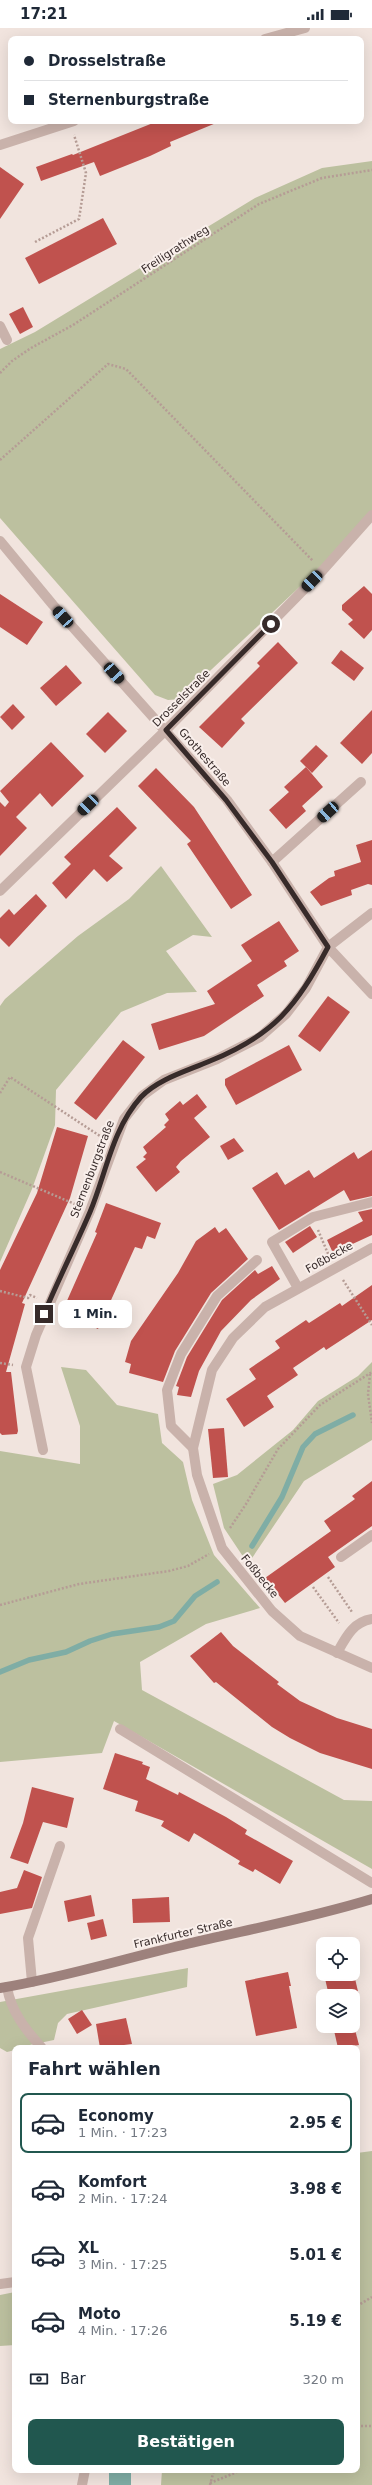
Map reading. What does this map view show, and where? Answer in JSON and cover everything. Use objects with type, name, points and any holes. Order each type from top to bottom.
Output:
[{"type":"main road","name":"Frankfurter Straße","points":[[4,1987],[32,1982],[313,1915],[372,1899]]},
{"type":"street","points":[[276,36],[305,28]]},
{"type":"street","points":[[0,145],[66,124]]},
{"type":"street","points":[[0,326],[7,340]]},
{"type":"street","name":"Drosselstraße","points":[[0,891],[166,730],[323,570],[372,515]]},
{"type":"street","name":"Grothestraße","points":[[0,540],[53,605],[166,730],[226,800],[272,862],[328,947],[370,992]]},
{"type":"street","points":[[272,862],[361,782]]},
{"type":"street","name":"Sternenburgstraße","points":[[43,1450],[26,1367],[38,1329],[90,1211],[124,1119],[142,1096],[164,1080],[217,1059],[260,1037],[286,1014],[306,988],[328,947],[372,913]]},
{"type":"street","name":"Foßbecke","points":[[298,1288],[272,1242],[313,1217],[372,1202]]},
{"type":"street","name":"Foßbecke","points":[[372,1248],[265,1307],[232,1338],[212,1370],[193,1448],[197,1475],[222,1548],[287,1626],[300,1636],[372,1668]]},
{"type":"street","points":[[193,1448],[171,1426],[168,1390],[181,1354],[217,1296],[257,1260]]},
{"type":"street","points":[[341,1557],[372,1535]]},
{"type":"street","points":[[337,1653],[348,1635],[360,1622],[372,1619]]},
{"type":"street","points":[[120,1729],[372,1883]]},
{"type":"street","points":[[32,1982],[28,1938],[60,1846]]},
{"type":"street","points":[[4,1987],[20,2023],[39,2045]]},
{"type":"street","points":[[0,2284],[12,2282]]},
{"type":"street","points":[[82,2485],[84,2473]]},
{"type":"path","points":[[35,242],[79,219],[86,173],[73,124]]},
{"type":"path","name":"Freiligrathweg","points":[[0,373],[12,361],[31,348],[73,325],[259,204],[322,178],[372,170]]},
{"type":"path","points":[[0,460],[108,364],[126,370],[323,570]]},
{"type":"path","points":[[0,1094],[10,1077],[115,1144]]},
{"type":"path","points":[[0,1172],[90,1211]]},
{"type":"path","points":[[313,1217],[335,1268],[372,1324]]},
{"type":"path","points":[[0,1291],[28,1298],[30,1294]]},
{"type":"path","points":[[371,1373],[368,1394],[372,1423]]},
{"type":"path","points":[[218,1538],[234,1524],[278,1448],[320,1404],[371,1373]]},
{"type":"path","points":[[0,1604],[79,1584],[169,1571],[188,1566],[222,1548]]},
{"type":"path","points":[[328,1577],[360,1622]]},
{"type":"path","points":[[313,1587],[348,1635]]},
{"type":"path","points":[[360,2304],[372,2297]]},
{"type":"path","points":[[360,2426],[372,2426]]},
{"type":"path","points":[[210,2484],[213,2473]]},
{"type":"path","points":[[210,2484],[235,2473]]},
{"type":"green space","points":[[372,161],[372,519],[180,699],[168,700],[155,695],[0,518],[0,349],[35,332],[255,198],[322,168]]},
{"type":"green space","points":[[161,866],[212,937],[193,935],[166,951],[197,992],[167,993],[121,1012],[56,1090],[55,1125],[32,1189],[0,1262],[0,1006],[5,999],[78,936],[129,899]]},
{"type":"green space","points":[[372,1362],[372,1440],[304,1481],[248,1564],[224,1528],[213,1484],[237,1475],[293,1430],[318,1401],[358,1376]]},
{"type":"green space","points":[[61,1367],[86,1370],[117,1405],[158,1414],[162,1443],[183,1462],[192,1500],[214,1555],[260,1608],[206,1624],[140,1662],[142,1690],[344,1800],[372,1801],[372,1869],[114,1721],[102,1753],[0,1762],[0,1451],[80,1464],[80,1426]]},
{"type":"green space","points":[[188,1968],[187,1987],[67,2014],[58,2023],[54,2040],[30,2045],[12,2045],[12,2051],[7,2052],[0,2048],[0,2002]]},
{"type":"green space","points":[[372,2151],[372,2485],[161,2485],[162,2473],[360,2473],[360,2153]]},
{"type":"green space","points":[[12,2293],[12,2345],[0,2346],[0,2295]]},
{"type":"water","points":[[109,2473],[131,2473],[131,2485],[109,2485]]},
{"type":"building","points":[[150,124],[214,124],[170,142],[171,146],[150,156],[100,176],[94,162],[41,181],[36,167],[72,154],[73,155]]},
{"type":"building","points":[[0,167],[24,184],[0,219]]},
{"type":"building","points":[[103,218],[117,244],[39,284],[25,258]]},
{"type":"building","points":[[23,307],[33,327],[20,334],[9,314]]},
{"type":"building","points":[[364,586],[372,594],[372,630],[364,639],[348,624],[353,620],[342,610],[342,605]]},
{"type":"building","points":[[0,594],[43,622],[27,645],[0,627]]},
{"type":"building","points":[[278,642],[298,663],[241,719],[245,723],[222,748],[199,727],[260,666],[257,663]]},
{"type":"building","points":[[341,650],[364,668],[354,681],[331,663]]},
{"type":"building","points":[[66,665],[82,683],[56,706],[40,688]]},
{"type":"building","points":[[13,704],[25,717],[12,730],[0,717]]},
{"type":"building","points":[[372,710],[372,753],[362,764],[340,743]]},
{"type":"building","points":[[108,712],[127,731],[105,753],[86,734]]},
{"type":"building","points":[[51,742],[84,776],[52,807],[40,793],[16,817],[27,828],[0,856],[0,802],[5,807],[9,802],[0,791]]},
{"type":"building","points":[[316,745],[328,756],[312,773],[300,761]]},
{"type":"building","points":[[306,767],[323,787],[302,806],[306,811],[286,829],[269,810],[289,792],[284,787]]},
{"type":"building","points":[[156,768],[194,807],[252,895],[231,909],[187,844],[191,841],[138,786]]},
{"type":"building","points":[[117,807],[137,828],[109,856],[123,868],[107,882],[94,869],[66,899],[52,883],[71,864],[64,857]]},
{"type":"building","points":[[372,840],[372,885],[368,884],[351,890],[352,895],[321,906],[310,892],[329,878],[335,876],[334,871],[361,862],[356,845]]},
{"type":"building","points":[[36,894],[47,906],[9,947],[0,938],[0,918],[9,909],[14,915]]},
{"type":"building","points":[[279,921],[299,951],[284,961],[287,966],[257,985],[264,996],[204,1036],[159,1050],[151,1024],[215,1004],[207,991],[252,961],[241,945]]},
{"type":"building","points":[[328,996],[350,1012],[320,1052],[298,1036]]},
{"type":"building","points":[[123,1040],[145,1057],[96,1120],[74,1103]]},
{"type":"building","points":[[289,1045],[302,1070],[236,1105],[225,1085],[225,1079]]},
{"type":"building","points":[[197,1094],[207,1107],[194,1118],[210,1137],[181,1161],[176,1167],[180,1172],[156,1192],[136,1167],[146,1159],[143,1157],[147,1153],[143,1147],[166,1127],[164,1125],[169,1120],[165,1114],[180,1101],[183,1105]]},
{"type":"building","points":[[57,1127],[88,1136],[70,1198],[22,1303],[25,1304],[6,1372],[11,1372],[18,1431],[17,1434],[2,1435],[0,1433],[0,1270],[37,1193]]},
{"type":"building","points":[[234,1138],[244,1151],[228,1160],[220,1146]]},
{"type":"building","points":[[372,1150],[372,1196],[350,1201],[344,1190],[279,1230],[252,1188],[277,1172],[285,1185],[309,1170],[314,1178],[354,1152],[358,1159]]},
{"type":"building","points":[[106,1203],[161,1223],[155,1239],[147,1236],[142,1249],[135,1247],[98,1329],[62,1312],[97,1233],[95,1232]]},
{"type":"building","points":[[372,1209],[372,1235],[333,1253],[327,1240],[363,1221],[358,1212]]},
{"type":"building","points":[[310,1226],[317,1237],[293,1253],[285,1242]]},
{"type":"building","points":[[215,1227],[219,1233],[226,1228],[248,1259],[211,1293],[175,1351],[163,1382],[129,1373],[131,1364],[125,1362],[131,1341],[178,1273],[196,1241]]},
{"type":"building","points":[[272,1266],[280,1279],[251,1300],[221,1331],[199,1371],[191,1397],[177,1395],[179,1387],[176,1386],[187,1357],[222,1300],[255,1270],[258,1274]]},
{"type":"building","points":[[372,1285],[372,1320],[326,1350],[324,1347],[293,1368],[298,1375],[267,1396],[274,1407],[244,1427],[226,1399],[256,1379],[249,1369],[280,1348],[275,1341],[306,1320],[309,1323],[340,1303],[342,1306]]},
{"type":"building","points":[[224,1428],[228,1477],[213,1478],[208,1429]]},
{"type":"building","points":[[372,1481],[372,1526],[328,1557],[335,1567],[285,1603],[265,1578],[331,1531],[324,1521],[355,1499],[352,1496]]},
{"type":"building","points":[[221,1632],[233,1646],[279,1682],[277,1684],[300,1701],[337,1718],[372,1729],[372,1769],[320,1753],[290,1738],[272,1727],[216,1682],[214,1683],[190,1656]]},
{"type":"building","points":[[115,1753],[143,1762],[142,1764],[150,1767],[146,1779],[178,1795],[179,1792],[226,1817],[247,1830],[245,1834],[293,1861],[280,1884],[255,1869],[253,1872],[238,1864],[240,1861],[194,1833],[189,1842],[161,1826],[164,1821],[135,1811],[138,1801],[103,1789]]},
{"type":"building","points":[[32,1787],[74,1798],[67,1828],[43,1822],[28,1864],[10,1858],[23,1823]]},
{"type":"building","points":[[24,1870],[42,1877],[32,1908],[0,1914],[0,1892],[17,1888]]},
{"type":"building","points":[[91,1895],[95,1916],[68,1922],[64,1901]]},
{"type":"building","points":[[169,1897],[170,1922],[133,1923],[132,1899]]},
{"type":"building","points":[[103,1919],[107,1936],[91,1940],[87,1923]]},
{"type":"building","points":[[288,1972],[291,1986],[289,1986],[297,2028],[256,2036],[245,1981]]},
{"type":"building","points":[[326,1981],[356,1981],[357,1989],[327,1989]]},
{"type":"building","points":[[82,2010],[92,2025],[77,2034],[68,2019]]},
{"type":"building","points":[[126,2018],[132,2044],[100,2045],[96,2024]]},
{"type":"building","points":[[335,2033],[356,2033],[359,2045],[337,2045]]},
{"type":"waterway","points":[[252,1546],[282,1497],[303,1447],[315,1434],[353,1415]]},
{"type":"waterway","points":[[0,1672],[29,1660],[66,1652],[90,1641],[112,1634],[159,1627],[174,1621],[195,1596],[217,1582]]},
{"type":"route","points":[[44,1314],[90,1211],[124,1119],[142,1096],[164,1080],[217,1059],[260,1037],[286,1014],[306,988],[328,947],[272,862],[226,800],[166,730],[271,624]]}]
